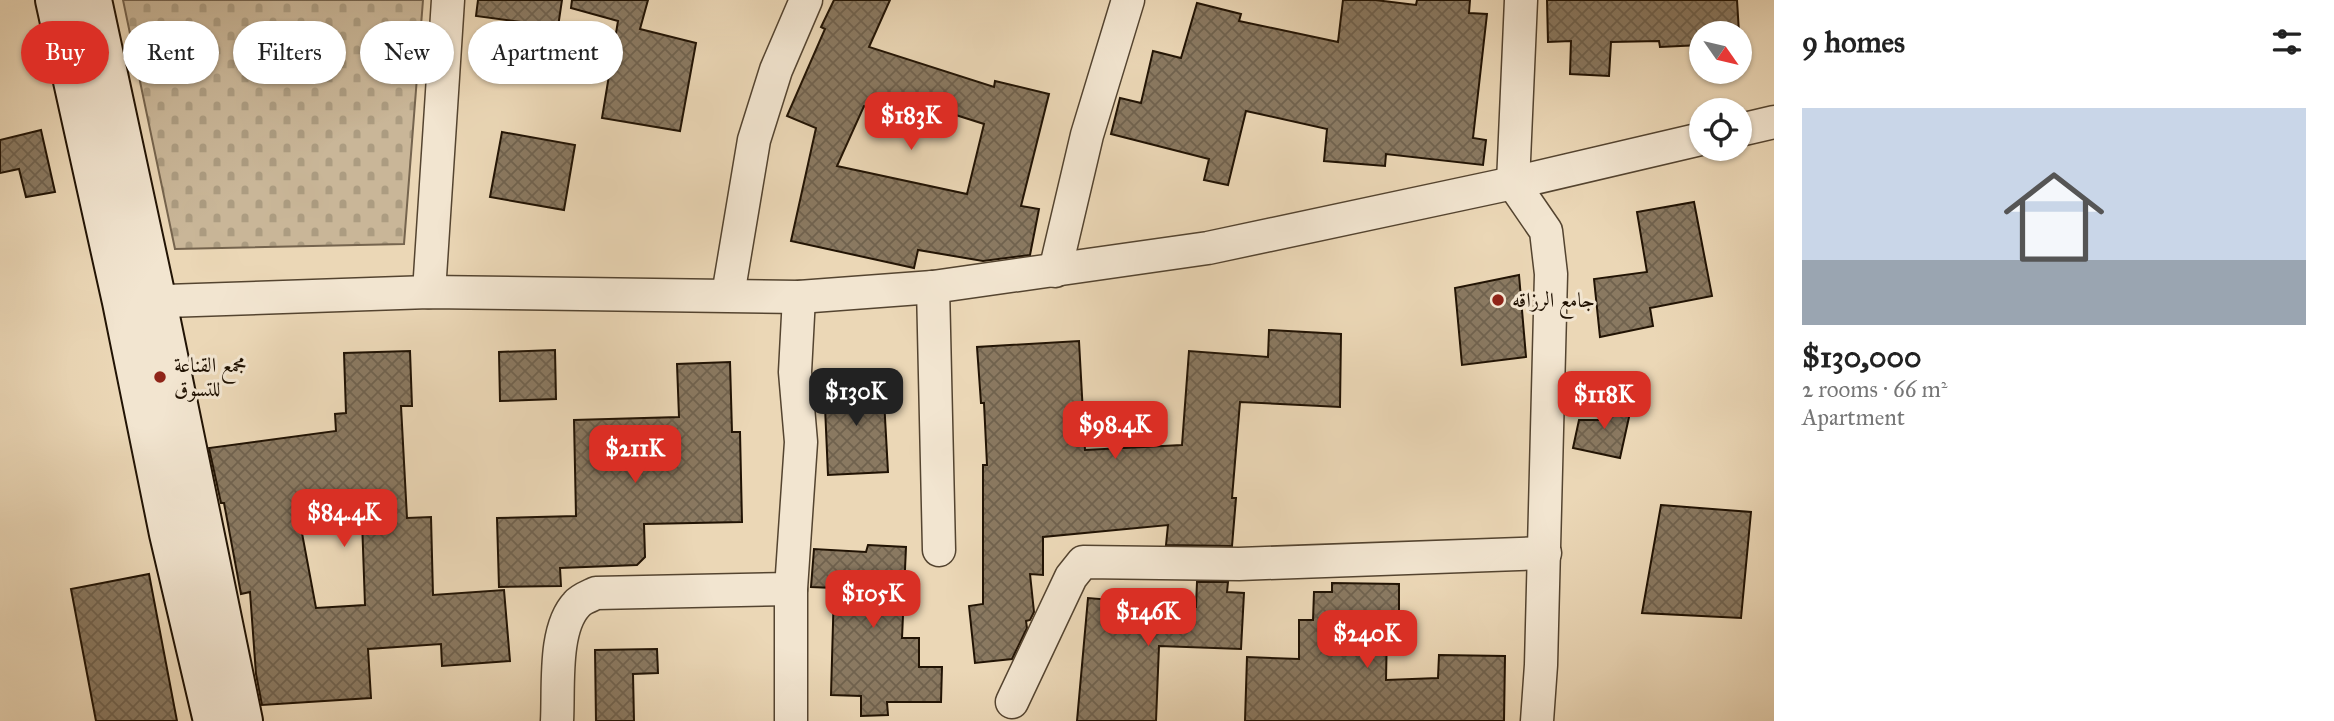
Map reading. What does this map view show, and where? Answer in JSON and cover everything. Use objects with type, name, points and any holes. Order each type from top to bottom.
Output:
[{"type":"main road","points":[[55,0],[140,302],[243,721]]},
{"type":"main road","points":[[92,0],[140,302],[170,534],[213,721]]},
{"type":"street","points":[[429,292],[448,0]]},
{"type":"street","points":[[728,295],[754,140],[776,70],[806,0]]},
{"type":"street","points":[[1055,271],[1087,135],[1128,0]]},
{"type":"street","points":[[1521,0],[1513,183],[1546,232],[1551,274],[1545,553],[1537,721]]},
{"type":"street","points":[[1752,127],[1774,122]]},
{"type":"street","points":[[140,302],[429,292],[799,297],[933,287],[1208,248],[1513,183],[1689,142]]},
{"type":"street","points":[[933,287],[939,550]]},
{"type":"street","points":[[791,721],[791,589],[801,442],[795,372],[799,297]]},
{"type":"street","points":[[1012,702],[1071,577],[1083,562],[1239,564],[1545,553]]},
{"type":"street","points":[[557,721],[561,636],[566,621],[578,603],[596,593],[791,589]]},
{"type":"green space","points":[[123,0],[423,0],[421,21],[360,21],[360,84],[416,84],[404,244],[175,249],[141,84],[219,84],[219,21],[127,21]]},
{"type":"building","points":[[478,0],[562,0],[559,21],[513,21],[476,16]]},
{"type":"building","points":[[572,0],[648,0],[640,29],[696,43],[680,131],[602,118],[608,84],[623,84],[623,21],[571,8]]},
{"type":"building","points":[[834,0],[890,0],[869,47],[994,87],[995,81],[1049,94],[1021,206],[1039,209],[1030,255],[983,261],[918,250],[914,268],[791,241],[816,128],[787,116],[825,29],[821,27]],"holes":[[[893,95],[984,124],[967,194],[837,166],[864,106],[885,115]]]},
{"type":"building","points":[[1343,0],[1375,0],[1416,5],[1417,0],[1470,0],[1469,13],[1487,14],[1473,138],[1486,140],[1483,165],[1386,154],[1385,166],[1324,161],[1327,129],[1246,111],[1228,185],[1204,180],[1209,159],[1111,134],[1120,98],[1141,103],[1153,51],[1181,58],[1197,3],[1241,14],[1239,21],[1338,42]]},
{"type":"building","points":[[1547,0],[1737,0],[1738,21],[1689,21],[1689,46],[1660,47],[1659,41],[1611,42],[1609,76],[1570,74],[1571,41],[1548,42]]},
{"type":"building","points":[[41,130],[55,192],[26,197],[19,169],[0,173],[0,140]]},
{"type":"building","points":[[502,132],[575,145],[564,210],[490,197]]},
{"type":"building","points":[[1694,202],[1712,296],[1650,308],[1653,326],[1600,337],[1594,279],[1647,272],[1637,212]]},
{"type":"building","points":[[1519,275],[1526,357],[1462,365],[1455,288]]},
{"type":"building","points":[[1269,330],[1341,334],[1340,407],[1240,402],[1232,498],[1236,498],[1232,546],[1166,545],[1168,525],[1043,537],[1043,575],[1030,574],[1034,612],[1030,620],[1026,621],[1027,628],[1012,659],[975,663],[969,606],[983,604],[983,465],[987,465],[984,403],[981,403],[977,347],[1079,341],[1085,450],[1182,445],[1189,351],[1268,357]]},
{"type":"building","points":[[555,350],[556,399],[500,401],[499,352]]},
{"type":"building","points":[[410,351],[412,406],[401,406],[407,518],[431,517],[433,595],[504,590],[510,661],[442,666],[441,644],[368,649],[371,698],[262,705],[256,674],[250,592],[241,594],[224,503],[221,503],[209,448],[336,431],[335,414],[346,413],[344,353]],"holes":[[[361,492],[365,605],[316,608],[296,501]]]},
{"type":"building","points":[[730,362],[732,432],[740,432],[742,522],[644,524],[645,557],[637,565],[560,568],[561,586],[499,587],[497,518],[576,516],[574,420],[679,417],[677,364]]},
{"type":"building","points":[[883,381],[888,472],[828,475],[824,384]]},
{"type":"building","points":[[1602,401],[1631,408],[1620,458],[1573,448],[1579,420],[1599,420]]},
{"type":"building","points":[[1661,505],[1751,512],[1741,618],[1642,613]]},
{"type":"building","points":[[868,545],[906,547],[902,638],[919,638],[919,667],[942,667],[941,702],[887,702],[888,715],[861,716],[861,696],[831,695],[834,588],[811,587],[814,549],[866,552]]},
{"type":"building","points":[[149,574],[177,721],[96,721],[71,589]]},
{"type":"building","points":[[1197,582],[1228,582],[1227,592],[1244,593],[1241,649],[1159,646],[1156,721],[1077,721],[1088,598],[1196,607]]},
{"type":"building","points":[[1332,583],[1399,584],[1399,629],[1387,629],[1386,680],[1438,678],[1439,655],[1505,656],[1504,721],[1245,721],[1247,657],[1299,659],[1299,620],[1313,620],[1314,592],[1332,592]]},
{"type":"building","points":[[657,649],[658,673],[633,674],[634,721],[596,721],[595,650]]},
{"type":"place","name":"جامع الرزاقه","points":[[1498,300]]},
{"type":"place","name":"مجمع القناعة للتسوق","points":[[160,377]]}]
